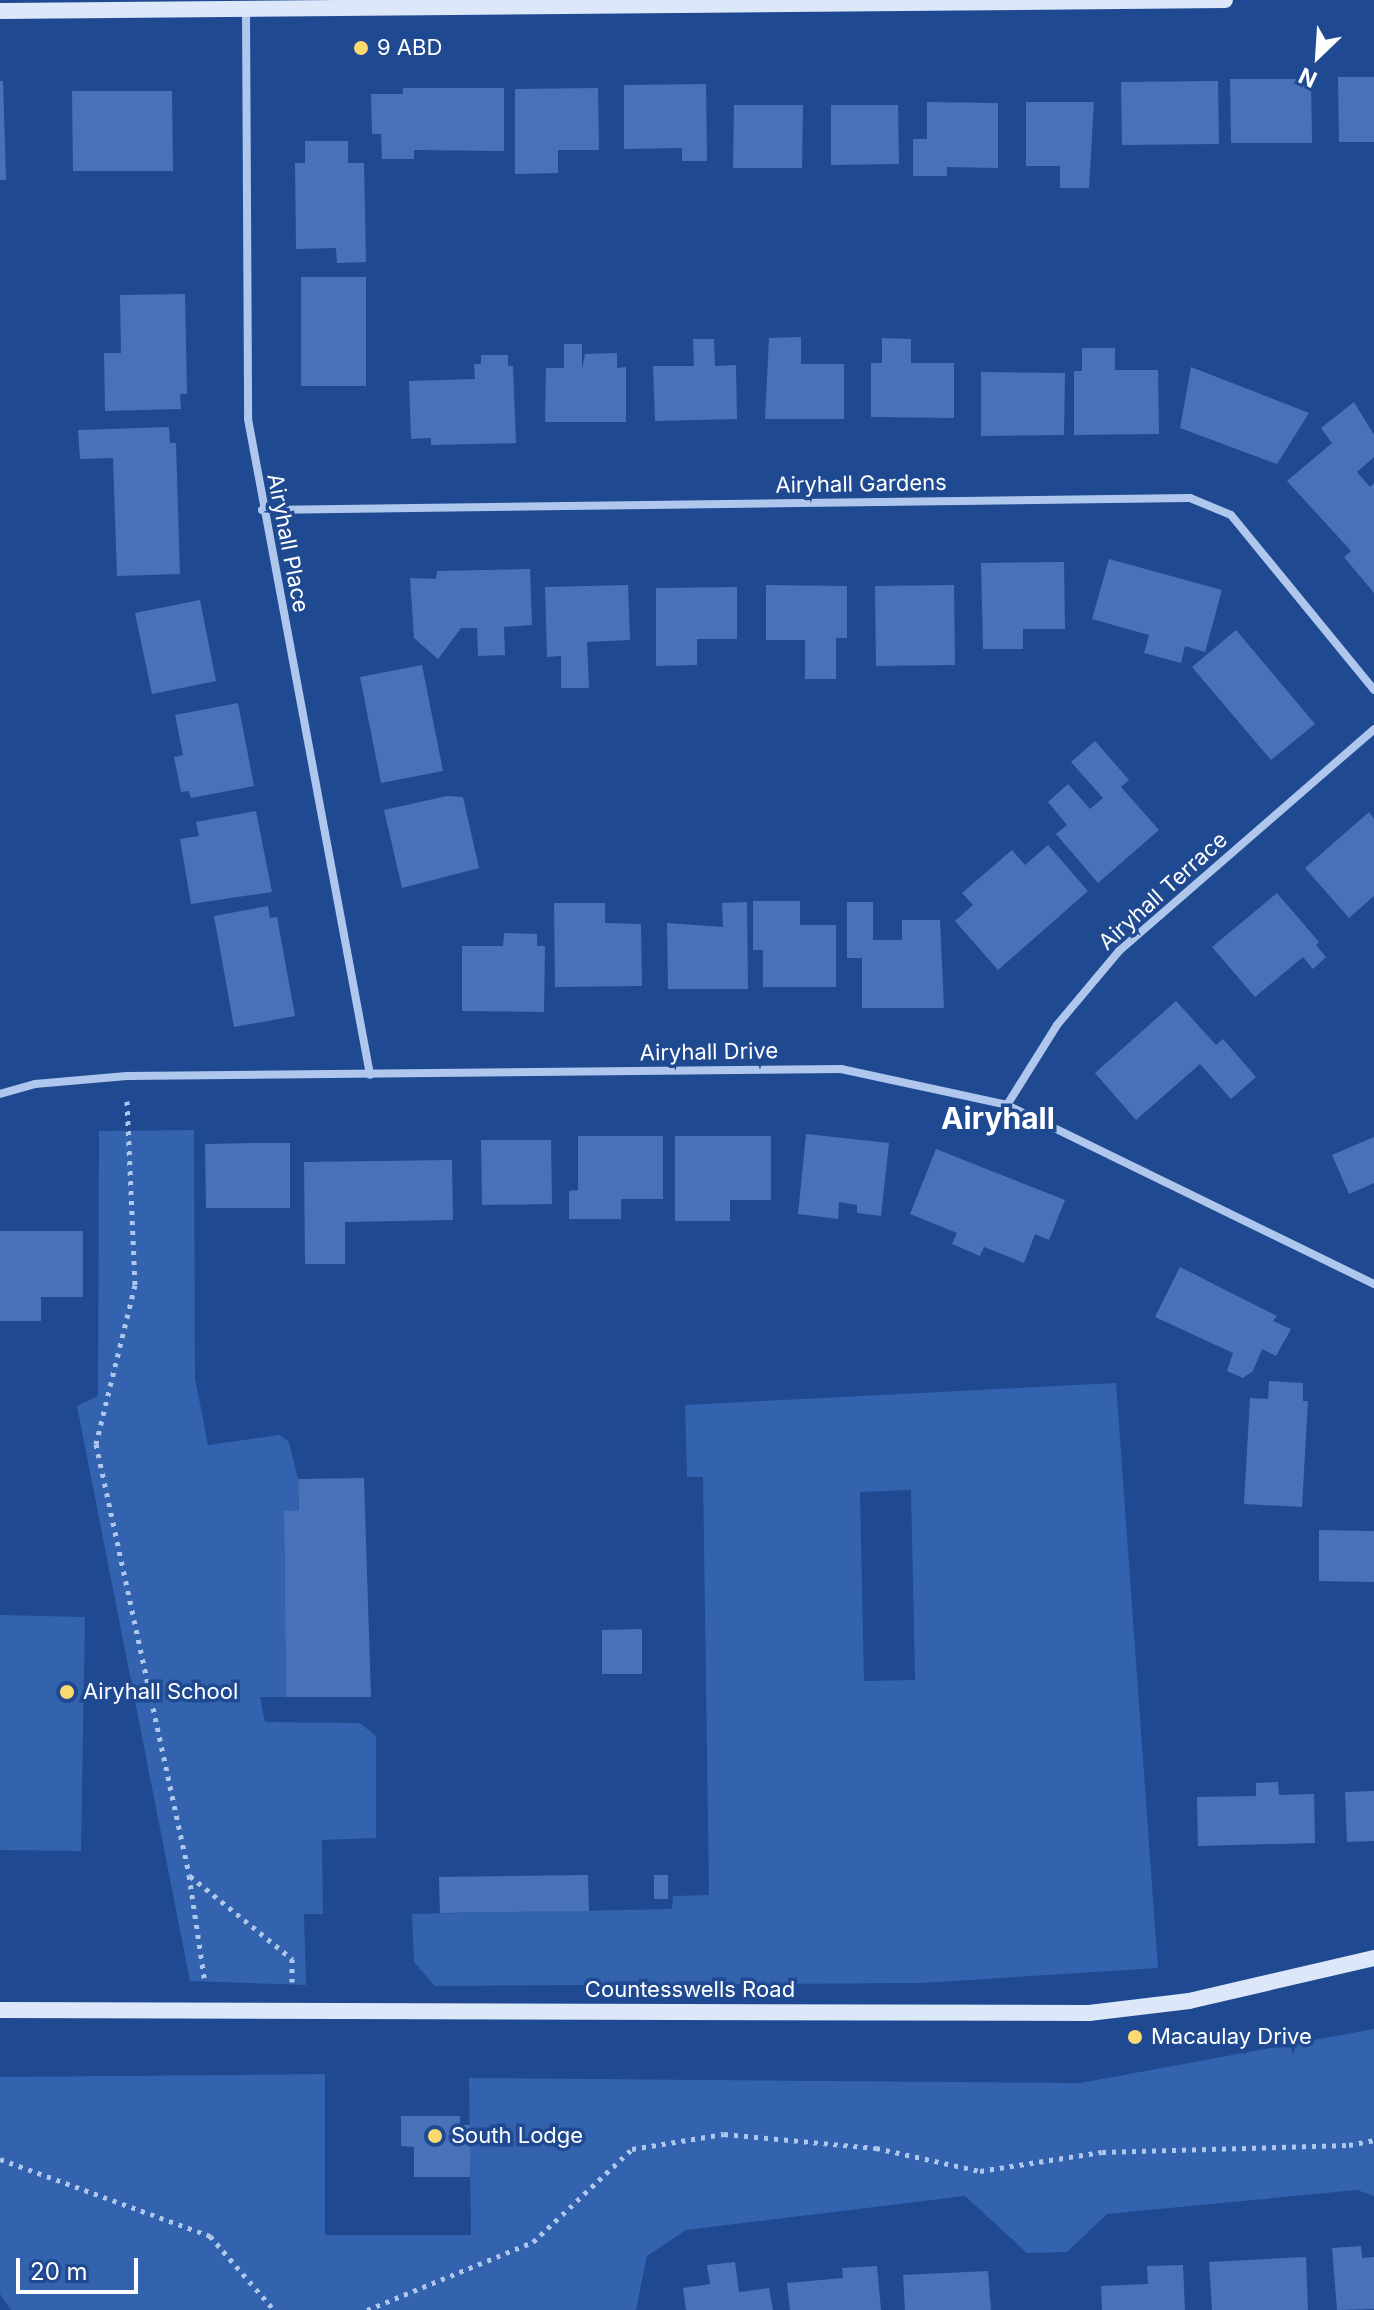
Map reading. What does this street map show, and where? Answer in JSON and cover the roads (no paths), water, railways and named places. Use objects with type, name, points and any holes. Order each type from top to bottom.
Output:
[{"type":"street","points":[[0,11],[1225,0]]},
{"type":"street","name":"Airyhall Place","points":[[246,11],[248,419],[262,510],[370,1075]]},
{"type":"street","name":"Airyhall Gardens","points":[[262,510],[1190,498],[1231,515],[1374,690]]},
{"type":"street","name":"Airyhall Terrace","points":[[1007,1105],[1057,1025],[1119,951],[1374,729]]},
{"type":"street","name":"Airyhall Drive","points":[[0,1094],[35,1084],[127,1076],[841,1069],[1007,1105],[1374,1284]]},
{"type":"street","name":"Countesswells Road","points":[[0,2010],[1089,2013],[1189,2001],[1374,1958]]},
{"type":"place","name":"9 ABD","points":[[361,48]]},
{"type":"place","name":"Airyhall School","points":[[67,1692]]},
{"type":"place","name":"Macaulay Drive","points":[[1135,2037]]},
{"type":"place","name":"South Lodge","points":[[435,2136]]},
{"type":"district","name":"Airyhall","points":[[998,1118]]}]
